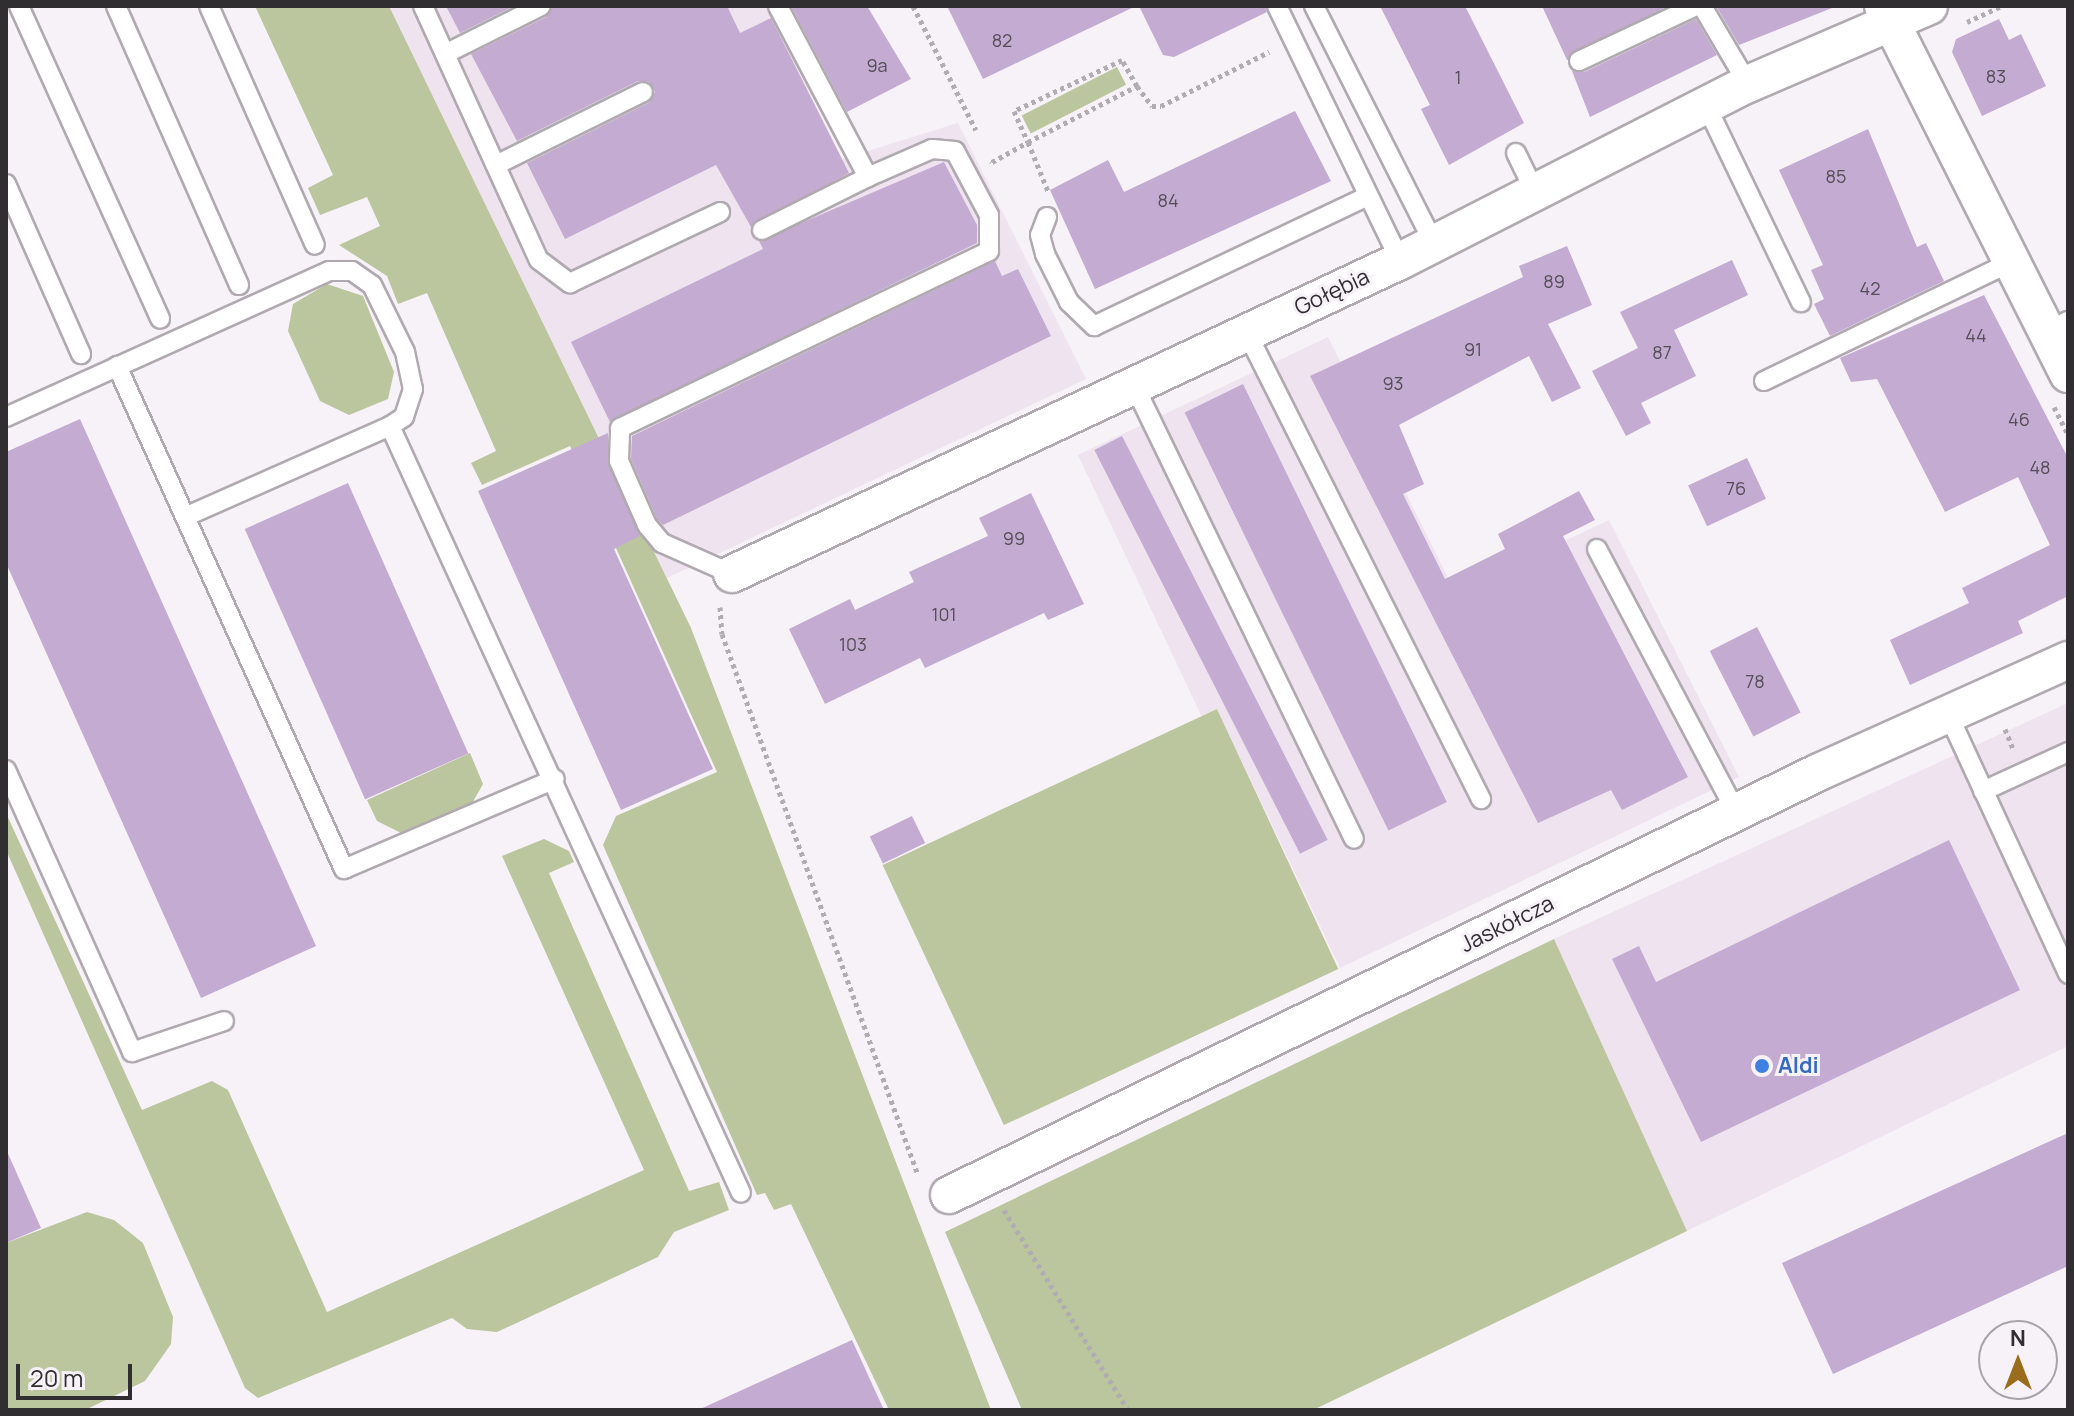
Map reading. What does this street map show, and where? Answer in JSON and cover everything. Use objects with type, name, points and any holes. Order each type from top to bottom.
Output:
[{"type":"street","name":"Gołębia","points":[[732,574],[1400,261],[1888,15],[1929,6]]},
{"type":"street","points":[[1888,15],[2011,262],[2057,326],[2068,374]]},
{"type":"street","name":"Jaskółcza","points":[[949,1195],[1736,812],[2068,660]]},
{"type":"lane","points":[[19,6],[160,319]]},
{"type":"lane","points":[[116,6],[239,285]]},
{"type":"lane","points":[[209,6],[315,245]]},
{"type":"lane","points":[[423,6],[539,260],[570,283],[720,212]]},
{"type":"lane","points":[[445,54],[541,6]]},
{"type":"lane","points":[[778,6],[868,177]]},
{"type":"lane","points":[[1277,6],[1400,261]]},
{"type":"lane","points":[[1314,6],[1434,244]]},
{"type":"lane","points":[[1579,61],[1699,6],[1748,84]]},
{"type":"lane","points":[[496,165],[643,92]]},
{"type":"lane","points":[[1706,105],[1801,302]]},
{"type":"lane","points":[[732,574],[662,543],[647,525],[619,461],[620,428],[989,251],[989,215],[955,151],[932,149],[762,230]]},
{"type":"lane","points":[[1516,153],[1535,192]]},
{"type":"lane","points":[[6,184],[81,354]]},
{"type":"lane","points":[[1049,209],[1040,235],[1045,254],[1069,302],[1094,326],[1368,196]]},
{"type":"lane","points":[[1764,381],[2011,262]]},
{"type":"lane","points":[[6,417],[317,276],[352,271],[378,294],[411,372],[412,401],[390,426],[187,516]]},
{"type":"lane","points":[[1246,331],[1481,799]]},
{"type":"lane","points":[[117,366],[344,869],[555,779]]},
{"type":"lane","points":[[1134,385],[1354,839]]},
{"type":"lane","points":[[390,426],[555,779],[741,1193]]},
{"type":"lane","points":[[1597,549],[1736,812]]},
{"type":"lane","points":[[1949,716],[2068,974]]},
{"type":"lane","points":[[1983,791],[2068,752]]},
{"type":"lane","points":[[6,770],[132,1052],[224,1021]]},
{"type":"path","points":[[913,6],[992,162],[1137,86]]},
{"type":"path","points":[[1967,22],[2001,6]]},
{"type":"path","points":[[1049,209],[1028,142],[1014,111],[1122,60],[1145,101],[1161,106],[1279,47]]},
{"type":"path","points":[[732,574],[719,595],[722,634],[918,1175],[949,1195]]},
{"type":"path","points":[[984,1178],[1128,1410]]},
{"type":"shaded area","points":[[389,6],[766,6],[842,159],[958,123],[1086,379],[667,578]]},
{"type":"shaded area","points":[[1328,337],[1455,592],[1609,520],[1739,777],[1340,968],[1217,709],[1202,717],[1078,455]]},
{"type":"shaded area","points":[[2068,703],[2068,1046],[1687,1231],[1554,939]]},
{"type":"green space","points":[[255,6],[389,6],[691,628],[991,1410],[889,1410],[791,1204],[774,1210],[765,1193],[757,1195],[603,845],[616,816],[717,772],[570,446],[482,485],[471,463],[496,451],[427,293],[398,304],[387,276],[339,245],[380,226],[367,197],[320,215],[308,188],[333,175]]},
{"type":"green space","points":[[1117,67],[1126,85],[1031,133],[1022,116]]},
{"type":"green space","points":[[327,284],[363,296],[394,372],[388,399],[349,415],[320,401],[288,331],[293,304]]},
{"type":"green space","points":[[1217,709],[1338,969],[1004,1125],[883,865]]},
{"type":"green space","points":[[470,753],[483,784],[470,807],[401,833],[377,821],[367,800]]},
{"type":"green space","points":[[6,813],[142,1110],[212,1081],[228,1090],[327,1312],[644,1170],[502,856],[544,839],[569,851],[574,862],[549,873],[689,1191],[719,1182],[729,1210],[674,1232],[658,1257],[497,1332],[467,1329],[452,1318],[258,1398],[245,1388],[6,850]]},
{"type":"green space","points":[[1554,939],[1687,1231],[1313,1410],[1022,1410],[945,1232]]},
{"type":"green space","points":[[87,1212],[114,1220],[143,1243],[173,1317],[171,1344],[145,1381],[85,1410],[6,1410],[6,1243]]},
{"type":"building","points":[[446,6],[514,6],[460,33]]},
{"type":"building","points":[[553,6],[727,6],[740,33],[771,18],[849,173],[751,227],[716,165],[565,239],[527,163],[648,103],[655,92],[649,82],[638,81],[517,141],[471,54],[546,17]]},
{"type":"building","points":[[867,6],[911,79],[847,112],[792,8]]},
{"type":"building","points":[[947,6],[1136,6],[983,79]]},
{"type":"building","points":[[1139,6],[1265,6],[1267,12],[1174,57],[1163,55]]},
{"type":"building","points":[[1380,6],[1465,6],[1524,123],[1449,165],[1421,109],[1430,105]]},
{"type":"building","points":[[1542,6],[1668,6],[1567,60]]},
{"type":"building","points":[[1716,6],[1837,6],[1739,45]]},
{"type":"building","points":[[1696,19],[1717,55],[1590,117],[1572,71],[1584,72]]},
{"type":"building","points":[[1999,19],[2009,40],[2021,34],[2046,86],[1982,116],[1952,52],[1956,39]]},
{"type":"building","points":[[1295,111],[1331,181],[1095,289],[1050,190],[1108,160],[1124,192]]},
{"type":"building","points":[[1868,129],[1917,247],[1926,243],[1944,281],[1830,336],[1814,304],[1824,299],[1811,270],[1823,265],[1779,170]]},
{"type":"building","points":[[944,162],[977,225],[977,243],[610,422],[571,342],[763,249],[759,241]]},
{"type":"building","points":[[1567,246],[1592,305],[1548,324],[1581,388],[1552,402],[1529,356],[1399,425],[1424,484],[1403,494],[1445,579],[1505,549],[1498,534],[1579,491],[1595,520],[1563,536],[1688,777],[1622,810],[1611,790],[1538,823],[1310,376],[1523,277],[1519,266]]},
{"type":"building","points":[[1732,260],[1748,295],[1674,330],[1696,376],[1641,403],[1651,423],[1626,436],[1592,371],[1638,348],[1620,312]]},
{"type":"building","points":[[995,261],[1002,276],[1018,269],[1051,336],[663,525],[657,519],[631,459],[632,436]]},
{"type":"building","points":[[1984,295],[2068,458],[2068,596],[2018,621],[2023,633],[1910,685],[1890,640],[1969,603],[1962,588],[2050,545],[2018,477],[1945,512],[1877,379],[1851,382],[1840,358]]},
{"type":"building","points":[[1243,384],[1447,802],[1388,830],[1185,412]]},
{"type":"building","points":[[80,419],[316,946],[201,998],[6,563],[6,452]]},
{"type":"building","points":[[608,433],[608,465],[640,536],[614,549],[713,769],[621,810],[478,491]]},
{"type":"building","points":[[1122,436],[1328,840],[1300,854],[1094,450]]},
{"type":"building","points":[[1747,458],[1766,499],[1707,526],[1688,485]]},
{"type":"building","points":[[348,483],[468,753],[365,799],[245,529]]},
{"type":"building","points":[[1031,493],[1084,604],[1048,620],[1044,613],[925,668],[920,658],[825,704],[789,629],[850,599],[855,610],[914,582],[909,572],[988,536],[979,518]]},
{"type":"building","points":[[1757,627],[1801,713],[1753,737],[1710,651]]},
{"type":"building","points":[[912,816],[925,843],[883,864],[870,837]]},
{"type":"building","name":"Aldi","points":[[1949,840],[2020,990],[1701,1142],[1612,959],[1639,946],[1656,982]]},
{"type":"building","points":[[2068,1133],[2068,1266],[1833,1374],[1782,1263]]},
{"type":"building","points":[[6,1149],[41,1228],[6,1243]]},
{"type":"building","points":[[852,1340],[884,1410],[698,1410]]},
{"type":"place","name":"Aldi","points":[[1762,1066]]}]
